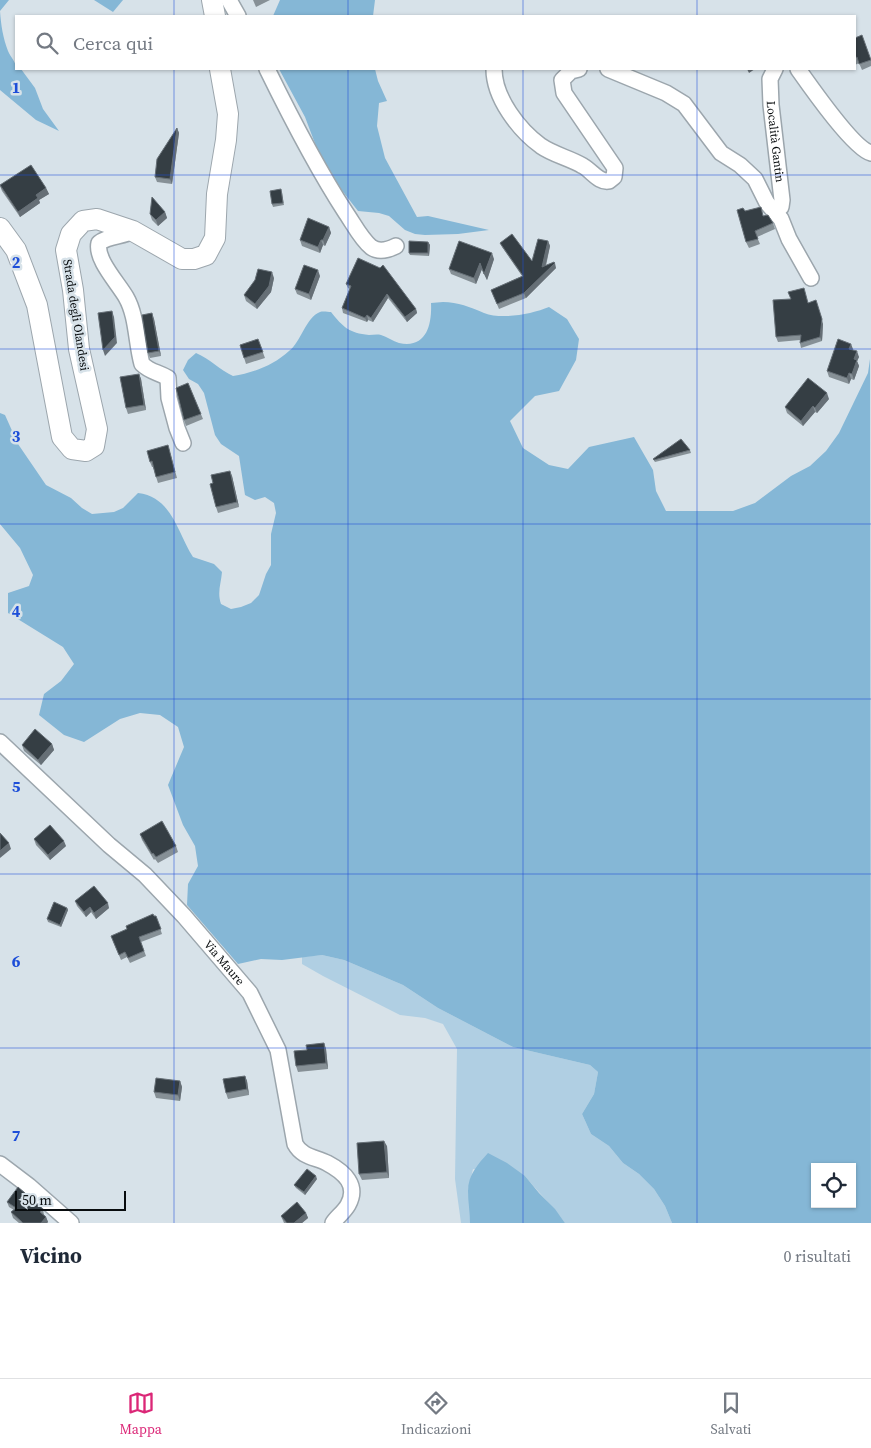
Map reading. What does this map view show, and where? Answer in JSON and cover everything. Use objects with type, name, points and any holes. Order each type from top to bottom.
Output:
[{"type":"main road","points":[[212,0],[215,15]]},
{"type":"main road","name":"Strada degli Olandesi","points":[[0,228],[16,250],[37,305],[62,437],[72,449],[86,451],[94,446],[97,429],[79,349],[73,290],[66,250],[70,234],[83,222],[97,219],[133,231],[182,259],[194,259],[206,255],[215,238],[217,194],[226,140],[228,114],[220,70]]},
{"type":"street","points":[[229,0],[237,15]]},
{"type":"street","points":[[267,70],[321,174],[360,234],[371,247],[388,250],[396,246]]},
{"type":"street","points":[[494,70],[502,102],[518,126],[542,147],[583,166],[601,180],[609,181],[614,177],[614,168],[564,93],[562,80],[571,71],[575,70]]},
{"type":"street","points":[[610,70],[666,93],[684,104],[720,153],[740,164],[755,179],[767,203],[776,211],[781,219],[789,240],[811,278]]},
{"type":"street","name":"Località Gantin","points":[[774,70],[770,79],[771,105],[782,200],[781,207],[776,211]]},
{"type":"street","points":[[799,70],[857,143],[865,152],[871,153]]},
{"type":"street","points":[[133,231],[104,239],[97,248],[104,265],[131,308],[142,364],[148,370],[160,373],[168,378],[169,398],[183,443]]},
{"type":"street","name":"Via Maure","points":[[0,742],[109,845],[145,875],[184,916],[250,994],[278,1050],[295,1144],[298,1151],[327,1163],[350,1181],[352,1192],[348,1205],[333,1223]]},
{"type":"street","points":[[0,1164],[30,1186],[71,1223]]},
{"type":"shaded area","points":[[0,0],[9,0],[0,11]]},
{"type":"shaded area","points":[[94,0],[123,0],[113,12]]},
{"type":"shaded area","points":[[280,0],[375,0],[373,15],[273,15]]},
{"type":"shaded area","points":[[0,11],[5,41],[15,64],[15,70],[22,70],[35,88],[43,109],[59,131],[36,120],[0,90]]},
{"type":"shaded area","points":[[280,70],[375,70],[387,101],[379,103],[377,126],[385,158],[417,217],[428,216],[489,230],[458,234],[415,234],[405,230],[389,216],[358,211],[333,179],[319,154],[305,117]]},
{"type":"shaded area","points":[[443,302],[454,303],[499,316],[526,314],[549,307],[567,319],[579,339],[576,360],[559,391],[535,396],[510,421],[523,448],[549,465],[568,469],[589,447],[634,437],[653,470],[656,491],[666,511],[733,511],[755,503],[791,476],[810,466],[826,451],[839,433],[868,373],[870,359],[871,1223],[672,1223],[665,1206],[654,1189],[639,1174],[623,1163],[609,1146],[591,1134],[582,1114],[594,1094],[598,1072],[590,1065],[513,1047],[438,1008],[403,985],[344,960],[322,955],[282,960],[261,959],[238,964],[187,905],[188,884],[198,866],[195,846],[183,825],[168,785],[184,747],[178,727],[160,715],[140,713],[120,719],[84,742],[64,735],[39,715],[44,694],[61,681],[74,664],[63,647],[8,613],[8,593],[29,586],[33,575],[20,548],[0,524],[0,413],[5,415],[18,444],[46,485],[71,498],[92,514],[114,512],[123,508],[138,493],[159,501],[172,517],[193,557],[214,564],[222,572],[219,592],[221,604],[231,609],[241,607],[251,603],[259,595],[271,565],[271,534],[276,513],[274,503],[265,497],[255,500],[245,495],[239,456],[221,444],[215,435],[204,393],[198,384],[189,379],[183,370],[188,360],[196,353],[233,376],[248,373],[270,364],[289,351],[297,342],[307,324],[320,312],[331,312],[343,325],[356,333],[381,335],[399,343],[408,344],[422,339],[429,326],[431,303]]},
{"type":"shaded area","points":[[322,955],[344,960],[403,985],[438,1008],[513,1047],[590,1065],[598,1072],[594,1094],[582,1114],[591,1134],[609,1146],[623,1163],[639,1174],[654,1189],[665,1206],[672,1223],[565,1223],[525,1176],[473,1169],[468,1190],[471,1210],[470,1223],[461,1223],[455,1179],[457,1049],[443,1024],[425,1018],[400,1015],[302,964],[302,957]]},
{"type":"shaded area","points":[[488,1153],[507,1163],[525,1176],[565,1223],[470,1223],[468,1185],[477,1166]]},
{"type":"building","points":[[862,35],[871,60],[859,64],[856,58],[856,38]]},
{"type":"building","points":[[177,128],[170,179],[155,177],[157,159]]},
{"type":"building","points":[[31,165],[46,188],[36,195],[38,198],[18,212],[0,185]]},
{"type":"building","points":[[281,189],[283,203],[272,204],[270,191]]},
{"type":"building","points":[[152,197],[165,212],[156,220],[150,214]]},
{"type":"building","points":[[761,207],[763,216],[768,215],[773,223],[755,231],[758,239],[746,242],[737,210],[743,208],[745,211]]},
{"type":"building","points":[[308,218],[329,227],[318,247],[300,240]]},
{"type":"building","points":[[512,234],[532,261],[538,239],[548,241],[542,267],[555,263],[524,293],[497,304],[491,290],[523,276],[500,243]]},
{"type":"building","points":[[409,241],[428,242],[428,253],[409,253]]},
{"type":"building","points":[[459,241],[492,253],[484,274],[480,263],[474,278],[449,269]]},
{"type":"building","points":[[358,258],[380,268],[383,265],[416,309],[405,317],[387,294],[371,318],[367,315],[365,318],[342,308],[351,286],[346,284]]},
{"type":"building","points":[[304,265],[318,270],[309,294],[295,289]]},
{"type":"building","points":[[258,269],[272,272],[269,286],[255,304],[244,295],[255,280]]},
{"type":"building","points":[[804,288],[808,303],[816,300],[822,319],[820,337],[800,343],[801,335],[776,337],[773,300],[791,299],[788,292]]},
{"type":"building","points":[[112,311],[115,337],[103,350],[98,313]]},
{"type":"building","points":[[152,313],[159,351],[148,353],[142,315]]},
{"type":"building","points":[[258,339],[263,352],[244,358],[240,345]]},
{"type":"building","points":[[838,339],[851,344],[849,349],[857,351],[854,359],[857,360],[852,374],[849,373],[847,378],[827,371]]},
{"type":"building","points":[[139,374],[144,405],[126,408],[120,377]]},
{"type":"building","points":[[808,378],[827,393],[801,421],[785,407]]},
{"type":"building","points":[[188,383],[201,414],[184,420],[176,388]]},
{"type":"building","points":[[681,439],[690,450],[653,459]]},
{"type":"building","points":[[168,445],[175,472],[156,477],[147,451]]},
{"type":"building","points":[[230,471],[237,502],[216,507],[210,484],[213,483],[211,475]]},
{"type":"building","points":[[35,729],[52,744],[38,760],[22,745]]},
{"type":"building","points":[[162,821],[176,846],[156,857],[152,854],[140,834]]},
{"type":"building","points":[[50,825],[64,841],[48,855],[34,839]]},
{"type":"building","points":[[0,833],[9,843],[0,851]]},
{"type":"building","points":[[94,886],[108,903],[94,913],[90,907],[84,912],[75,901]]},
{"type":"building","points":[[54,902],[67,908],[60,925],[47,919]]},
{"type":"building","points":[[153,914],[156,916],[161,929],[139,937],[144,951],[128,958],[125,952],[119,955],[111,936],[127,929],[126,926]]},
{"type":"building","points":[[324,1043],[326,1063],[296,1066],[294,1051],[307,1050],[306,1045]]},
{"type":"building","points":[[245,1076],[247,1089],[226,1093],[223,1079]]},
{"type":"building","points":[[156,1078],[180,1081],[178,1095],[154,1092]]},
{"type":"building","points":[[384,1141],[387,1172],[359,1174],[357,1143]]},
{"type":"building","points":[[307,1169],[316,1176],[304,1192],[294,1185]]},
{"type":"building","points":[[18,1187],[43,1209],[40,1212],[46,1217],[41,1223],[23,1223],[11,1212],[16,1208],[7,1202]]},
{"type":"building","points":[[297,1202],[306,1213],[294,1223],[287,1223],[281,1216]]}]
